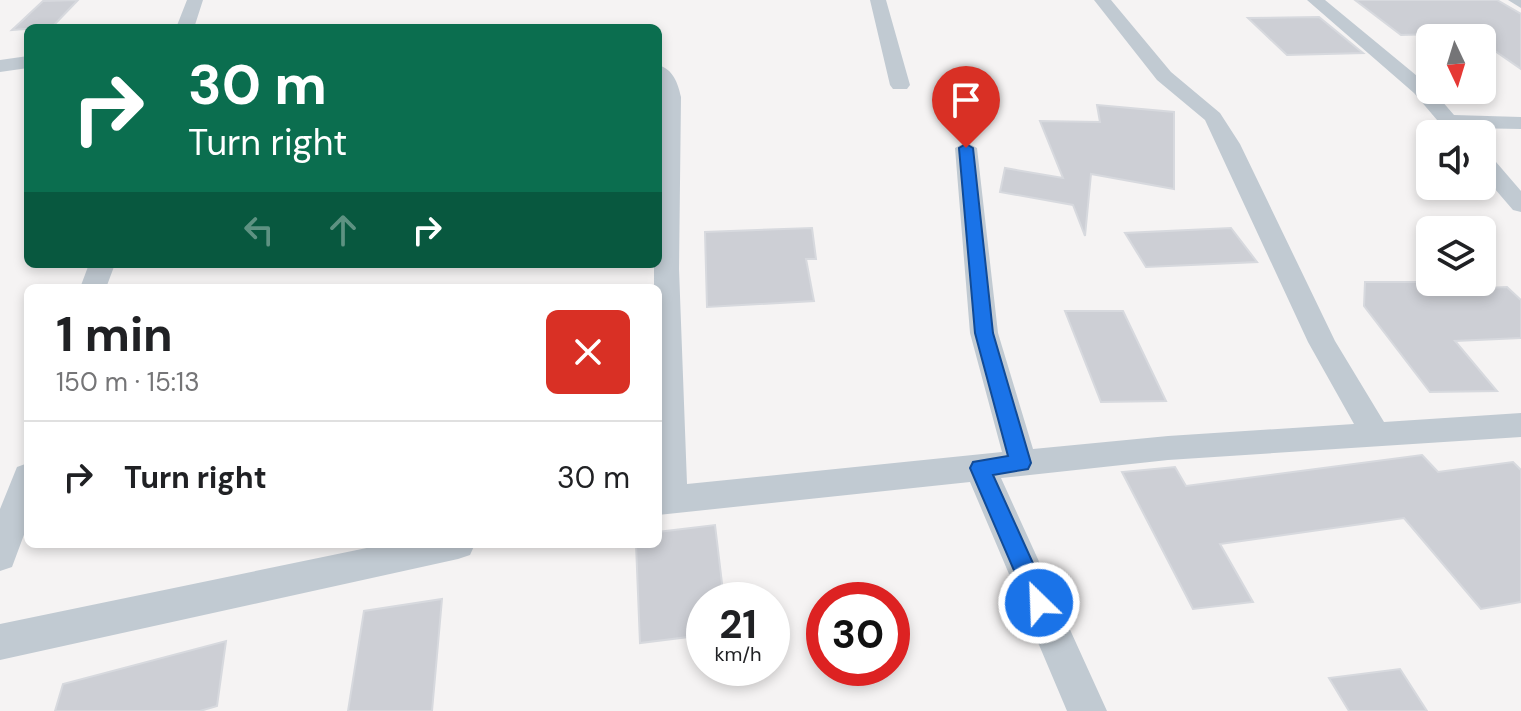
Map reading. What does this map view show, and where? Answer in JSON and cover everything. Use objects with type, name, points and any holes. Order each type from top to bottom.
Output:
[{"type":"street","points":[[186,24],[195,0]]},
{"type":"street","points":[[878,0],[900,85]]},
{"type":"street","points":[[1102,0],[1164,76],[1213,117],[1229,144],[1322,342],[1375,434]]},
{"type":"street","points":[[1315,0],[1421,89],[1448,120]]},
{"type":"street","points":[[0,66],[24,63]]},
{"type":"street","points":[[662,75],[668,82],[671,97],[664,499],[1168,448],[1521,425]]},
{"type":"street","points":[[1496,125],[1521,123]]},
{"type":"street","points":[[966,148],[984,333],[1021,463]]},
{"type":"street","points":[[1496,176],[1521,205]]},
{"type":"street","points":[[980,468],[1087,711]]},
{"type":"street","points":[[0,556],[24,487]]},
{"type":"street","points":[[0,642],[439,548]]},
{"type":"building","points":[[78,0],[55,24],[24,24],[24,29],[12,30],[43,1]]},
{"type":"building","points":[[1355,0],[1497,0],[1521,14],[1521,69],[1496,52],[1496,24],[1416,24],[1416,35],[1401,35]]},
{"type":"building","points":[[1319,17],[1363,53],[1287,55],[1248,18]]},
{"type":"building","points":[[1097,105],[1174,112],[1174,189],[1091,174],[1085,236],[1073,205],[1000,192],[1005,168],[1063,178],[1040,121],[1100,122]]},
{"type":"building","points":[[812,228],[816,259],[806,259],[814,301],[707,307],[705,232]]},
{"type":"building","points":[[1231,228],[1257,262],[1146,267],[1125,233]]},
{"type":"building","points":[[1365,282],[1416,282],[1416,296],[1496,296],[1496,288],[1507,287],[1521,300],[1521,338],[1455,341],[1497,391],[1430,392],[1364,306]]},
{"type":"building","points":[[1065,311],[1123,311],[1166,401],[1101,402]]},
{"type":"building","points":[[1422,455],[1438,472],[1513,462],[1521,470],[1521,602],[1481,609],[1404,518],[1220,544],[1253,602],[1193,609],[1122,472],[1175,467],[1186,486]]},
{"type":"building","points":[[715,525],[722,582],[686,582],[686,637],[640,643],[636,548],[662,548],[662,532]]},
{"type":"building","points":[[442,599],[432,711],[348,711],[364,611]]},
{"type":"building","points":[[226,641],[217,706],[200,711],[55,711],[63,684]]},
{"type":"building","points":[[1400,669],[1427,711],[1349,711],[1329,678]]},
{"type":"route","points":[[966,148],[984,333],[1021,463],[980,468],[1039,603]]}]
